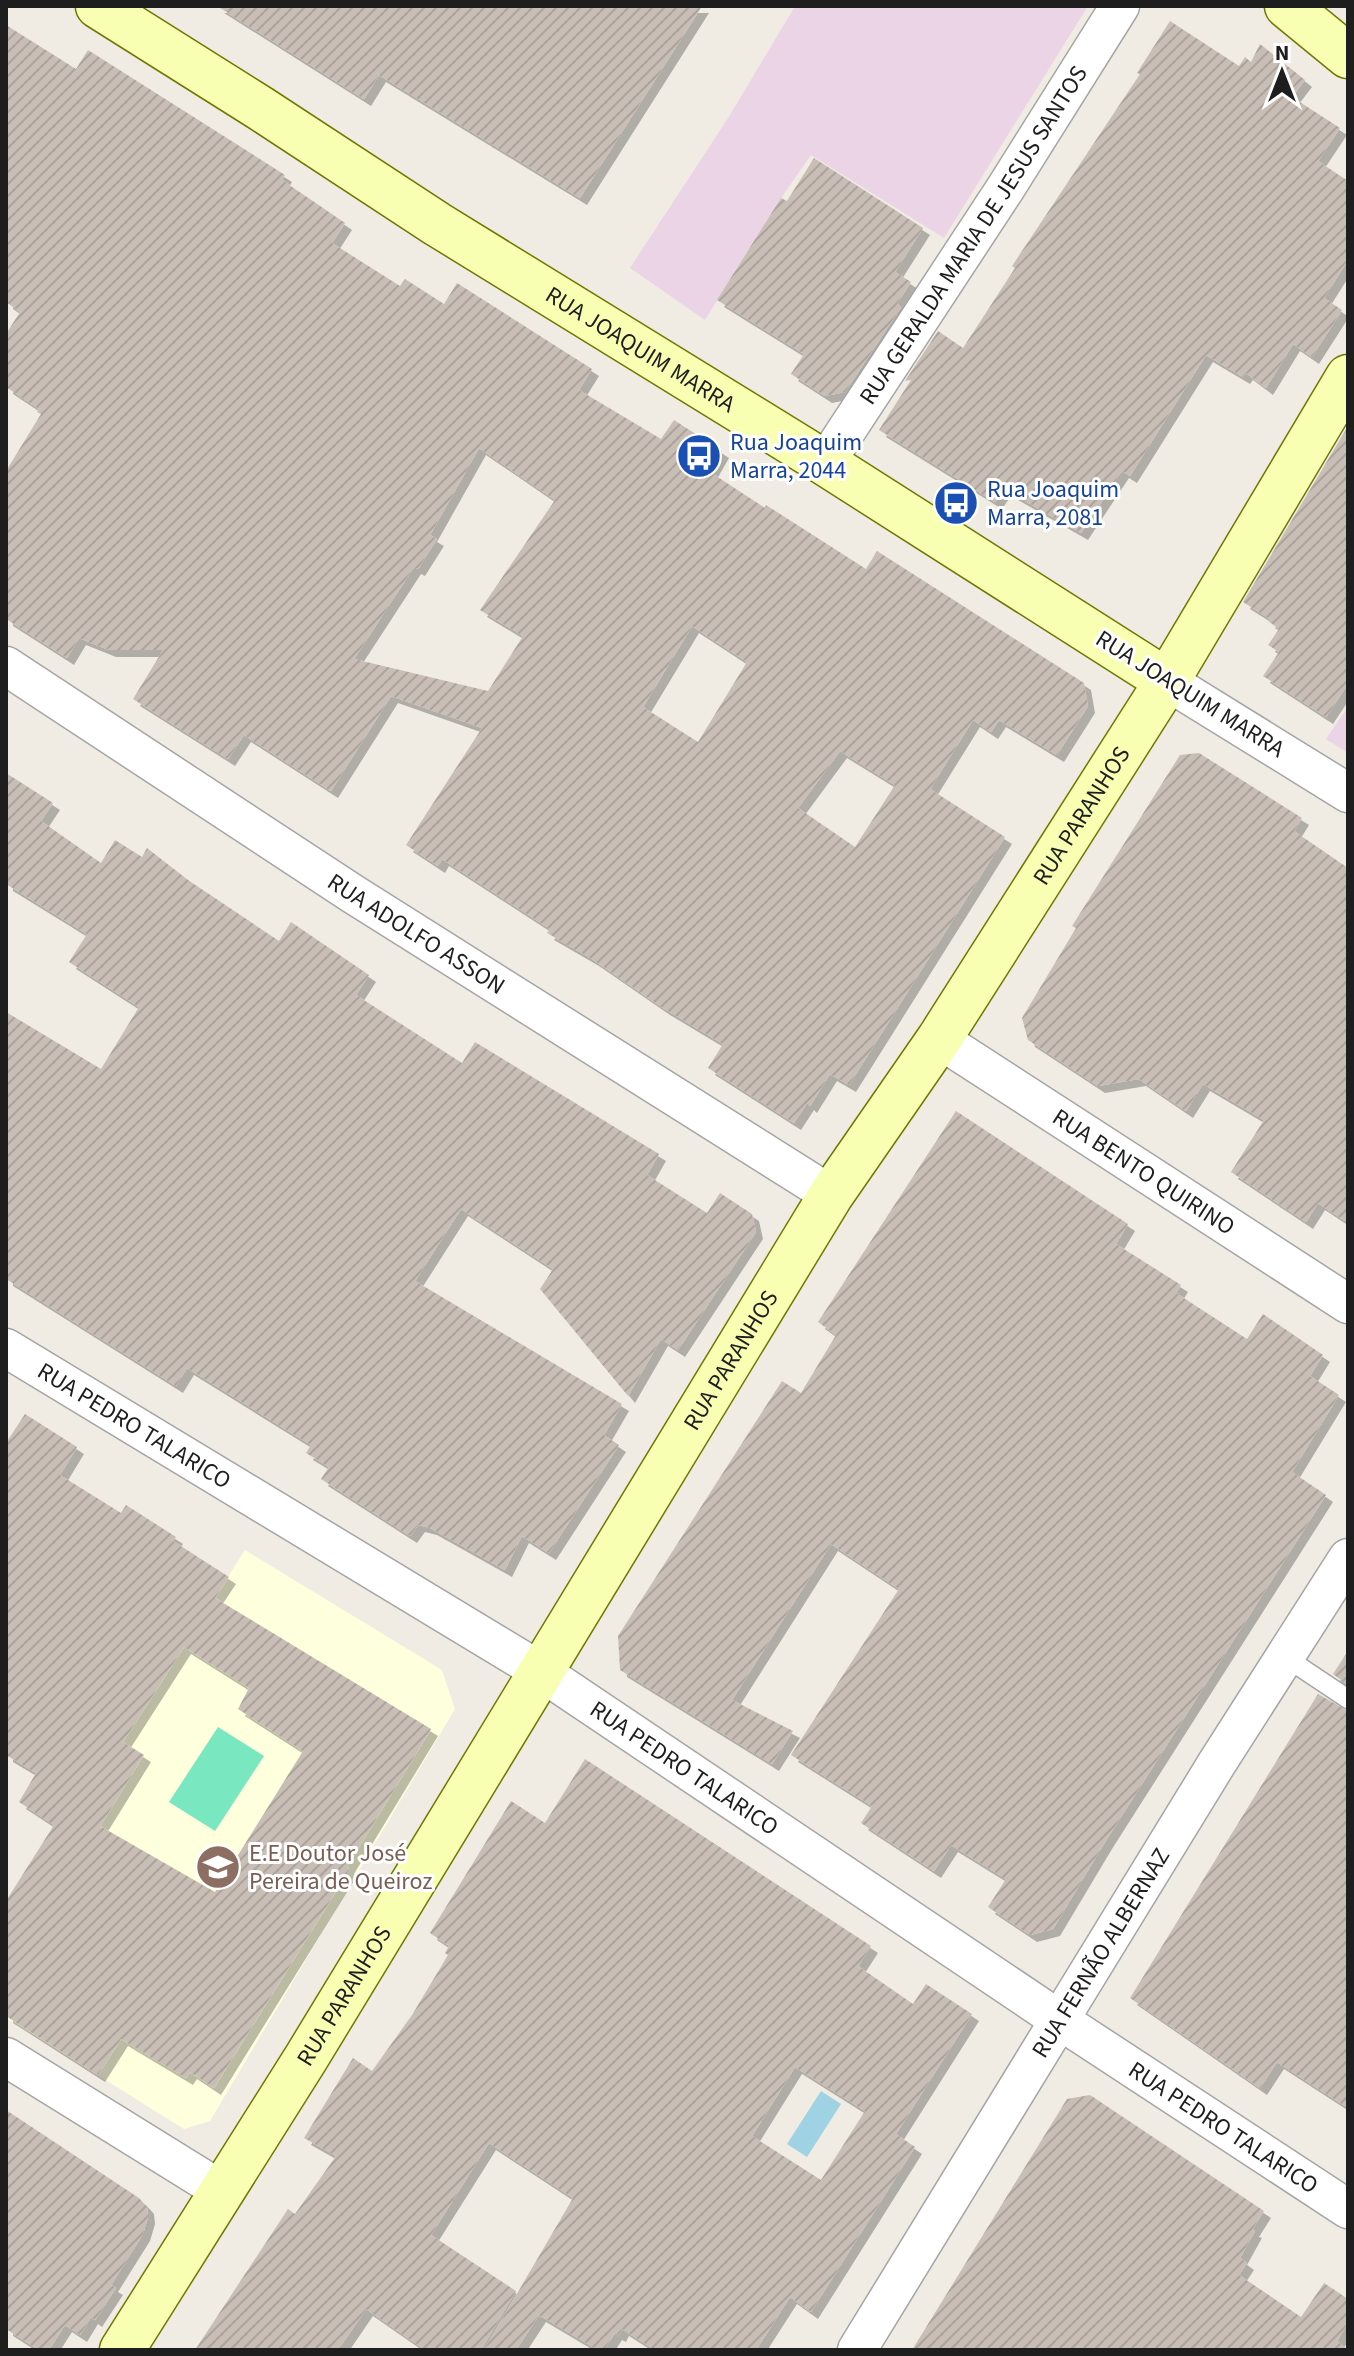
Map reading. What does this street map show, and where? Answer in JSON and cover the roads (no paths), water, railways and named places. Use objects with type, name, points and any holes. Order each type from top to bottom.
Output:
[{"type":"street","name":"RUA JOAQUIM MARRA","points":[[98,6],[437,224],[825,463],[1348,793]]},
{"type":"street","name":"RUA GERALDA MARIA DE JESUS SANTOS","points":[[825,463],[1005,189],[1120,6]]},
{"type":"street","points":[[1287,6],[1348,56]]},
{"type":"street","name":"RUA PARANHOS","points":[[122,2350],[306,2058],[831,1195],[939,1039],[1167,681],[1348,377]]},
{"type":"street","name":"RUA ADOLFO ASSON","points":[[6,666],[366,902],[831,1195]]},
{"type":"street","name":"RUA BENTO QUIRINO","points":[[939,1039],[1348,1304]]},
{"type":"street","name":"RUA PEDRO TALARICO","points":[[6,1348],[540,1671],[1061,2021],[1348,2209]]},
{"type":"street","name":"RUA FERNÃO ALBERNAZ","points":[[857,2350],[1348,1558]]},
{"type":"street","points":[[6,2057],[222,2191]]},
{"type":"lane","points":[[1285,1657],[1348,1699]]},
{"type":"water","points":[[821,2091],[841,2104],[807,2157],[787,2144]]},
{"type":"place","name":"Rua Joaquim Marra, 2044","points":[[699,456]]},
{"type":"place","name":"Rua Joaquim Marra, 2081","points":[[956,503]]},
{"type":"place","name":"E.E Doutor José Pereira de Queiroz","points":[[218,1867]]}]
